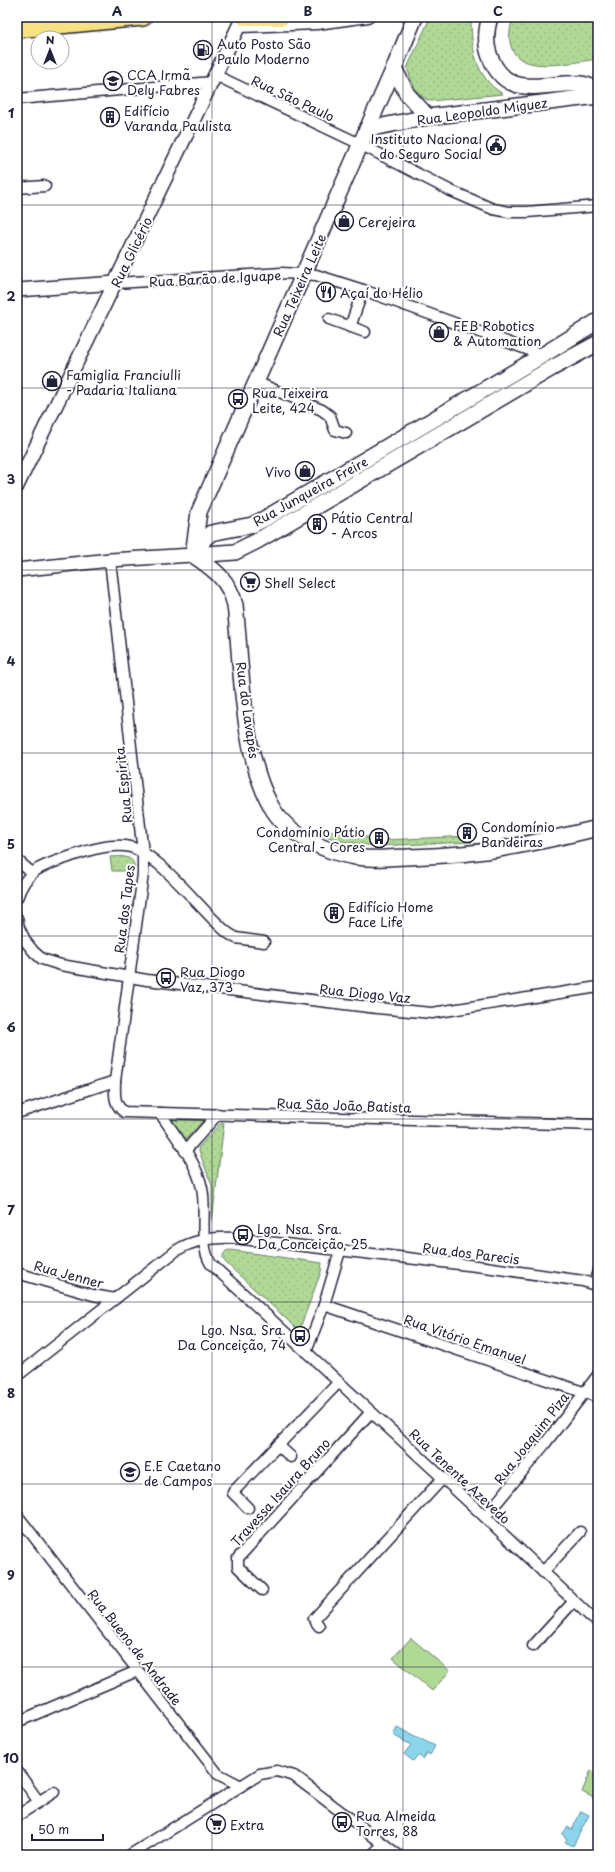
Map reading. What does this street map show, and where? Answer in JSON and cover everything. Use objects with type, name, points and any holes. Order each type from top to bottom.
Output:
[{"type":"highway","points":[[17,29],[143,17]]},
{"type":"main road","points":[[242,20],[282,17]]},
{"type":"main road","name":"Rua Teixeira Leite","points":[[193,555],[199,512],[415,17]]},
{"type":"main road","points":[[489,17],[487,41],[489,55],[500,74],[512,83],[524,87],[582,84],[598,90]]},
{"type":"main road","points":[[394,68],[407,94],[428,117]]},
{"type":"main road","points":[[524,87],[525,105]]},
{"type":"main road","name":"Rua Leopoldo Miguez","points":[[367,129],[428,117],[598,96]]},
{"type":"main road","name":"Rua Junqueira Freire","points":[[193,555],[205,538],[211,533],[252,525],[543,355],[598,321]]},
{"type":"main road","name":"Rua Junqueira Freire","points":[[193,555],[235,552],[280,529],[552,368],[598,343]]},
{"type":"main road","points":[[358,464],[366,478]]},
{"type":"main road","name":"Rua do Lavapés","points":[[193,555],[218,573],[227,583],[232,593],[236,612],[251,748],[260,781],[271,806],[282,820],[296,832],[321,847],[339,853],[357,857],[382,858],[464,853],[509,848],[598,828]]},
{"type":"street","points":[[242,20],[317,24],[368,17]]},
{"type":"street","name":"Rua Glicério","points":[[17,486],[116,284],[242,20]]},
{"type":"street","points":[[17,99],[214,79]]},
{"type":"street","name":"Rua São Paulo","points":[[214,79],[360,144],[449,190],[493,209],[509,212],[527,212],[598,206]]},
{"type":"street","points":[[17,188],[45,186]]},
{"type":"street","name":"Rua Barão de Iguape","points":[[17,290],[282,273],[316,275],[363,290],[543,355]]},
{"type":"street","points":[[350,327],[363,290]]},
{"type":"street","points":[[329,319],[365,332]]},
{"type":"street","points":[[256,382],[322,410],[330,416],[335,430],[346,433]]},
{"type":"street","points":[[17,570],[110,560],[193,555]]},
{"type":"street","name":"Rua Espírita","points":[[110,560],[143,853]]},
{"type":"street","name":"Rua dos Tapes","points":[[17,898],[21,887],[32,873],[56,861],[113,846],[126,846],[143,853],[143,874],[115,1081]]},
{"type":"street","points":[[143,853],[160,866],[228,933],[236,938],[264,942]]},
{"type":"street","points":[[17,860],[32,873]]},
{"type":"street","points":[[17,918],[19,928],[26,942],[42,959],[61,965],[129,978]]},
{"type":"street","name":"Rua Diogo Vaz","points":[[129,978],[377,1008],[432,1013],[598,987]]},
{"type":"street","points":[[17,1113],[115,1081]]},
{"type":"street","name":"Rua São João Batista","points":[[115,1081],[116,1105],[124,1112],[598,1125]]},
{"type":"street","name":"Rua Tenente Azevedo","points":[[160,1112],[196,1170],[202,1188],[206,1253],[211,1264],[592,1618],[596,1618]]},
{"type":"street","points":[[185,1151],[218,1114]]},
{"type":"street","name":"Rua dos Parecis","points":[[17,1376],[177,1250],[186,1245],[205,1240],[234,1238],[485,1267],[596,1285]]},
{"type":"street","points":[[306,1352],[324,1305],[340,1251]]},
{"type":"street","points":[[596,1285],[598,1271]]},
{"type":"street","name":"Rua Jenner","points":[[17,1273],[94,1295],[115,1299]]},
{"type":"street","points":[[94,1295],[96,1314]]},
{"type":"street","name":"Rua Vitório Emanuel","points":[[324,1305],[598,1397]]},
{"type":"street","name":"Rua Joaquim Piza","points":[[485,1517],[544,1445],[598,1375]]},
{"type":"street","points":[[248,1508],[233,1492],[339,1382]]},
{"type":"street","name":"Travessa Isaura Bruno","points":[[262,1590],[238,1567],[238,1558],[371,1412]]},
{"type":"street","points":[[278,1445],[291,1457]]},
{"type":"street","points":[[319,1626],[314,1620],[443,1478]]},
{"type":"street","name":"Rua Bueno de Andrade","points":[[17,1515],[218,1774],[241,1786]]},
{"type":"street","points":[[543,1572],[580,1532]]},
{"type":"street","points":[[533,1646],[574,1601]]},
{"type":"street","points":[[17,1722],[137,1671]]},
{"type":"street","points":[[17,1771],[39,1802]]},
{"type":"street","points":[[130,1855],[241,1786],[268,1772],[287,1772],[294,1776],[398,1855]]},
{"type":"street","points":[[17,1816],[54,1792]]},
{"type":"street","points":[[372,1855],[384,1844]]},
{"type":"green space","points":[[434,17],[471,17],[472,39],[476,60],[486,79],[503,94],[431,101],[426,99],[418,92],[413,84],[407,68],[429,20]]},
{"type":"green space","points":[[513,17],[598,17],[598,59],[550,65],[534,64],[522,60],[513,51],[510,37]]},
{"type":"green space","points":[[328,830],[383,840],[472,836],[472,842],[374,846],[340,841],[326,836]]},
{"type":"green space","points":[[110,857],[123,857],[131,859],[134,866],[134,871],[112,871]]},
{"type":"green space","points":[[172,1120],[204,1120],[186,1139]]},
{"type":"green space","points":[[221,1123],[224,1123],[212,1221],[212,1186],[198,1148]]},
{"type":"green space","points":[[230,1250],[322,1263],[321,1272],[300,1328],[296,1328],[226,1263],[223,1256],[226,1251]]},
{"type":"green space","points":[[411,1638],[450,1671],[432,1691],[393,1658]]},
{"type":"green space","points":[[591,1770],[598,1774],[598,1800],[582,1792]]},
{"type":"water","points":[[397,1727],[435,1746],[430,1755],[427,1753],[423,1759],[418,1755],[413,1761],[404,1754],[411,1745],[393,1735]]},
{"type":"water","points":[[581,1811],[589,1815],[573,1846],[565,1842],[567,1839],[562,1834],[568,1827],[572,1830]]},
{"type":"place","name":"Auto Posto São Paulo Moderno","points":[[203,50]]},
{"type":"place","name":"CCA Irmã Dely Fabres","points":[[113,81]]},
{"type":"place","name":"Edifício Varanda Paulista","points":[[110,117]]},
{"type":"place","name":"Instituto Nacional do Seguro Social","points":[[496,145]]},
{"type":"place","name":"Cerejeira","points":[[344,221]]},
{"type":"place","name":"Açaí do Hélio","points":[[326,292]]},
{"type":"place","name":"FEB Robotics & Automation","points":[[439,332]]},
{"type":"place","name":"Famiglia Franciulli - Padaria Italiana","points":[[52,381]]},
{"type":"place","name":"Rua Teixeira Leite, 424","points":[[238,399]]},
{"type":"place","name":"Vivo","points":[[305,471]]},
{"type":"place","name":"Pátio Central - Arcos","points":[[317,524]]},
{"type":"place","name":"Shell Select","points":[[250,582]]},
{"type":"place","name":"Condomínio Bandeiras","points":[[467,833]]},
{"type":"place","name":"Condomínio Pátio Central - Cores","points":[[379,838]]},
{"type":"place","name":"Edifício Home Face Life","points":[[334,913]]},
{"type":"place","name":"Rua Diogo Vaz, 373","points":[[166,978]]},
{"type":"place","name":"Lgo. Nsa. Sra. Da Conceição, 25","points":[[243,1235]]},
{"type":"place","name":"Lgo. Nsa. Sra. Da Conceição, 74","points":[[300,1336]]},
{"type":"place","name":"E.E Caetano de Campos","points":[[130,1472]]},
{"type":"place","name":"Rua Almeida Torres, 88","points":[[342,1822]]},
{"type":"place","name":"Extra","points":[[216,1824]]}]
